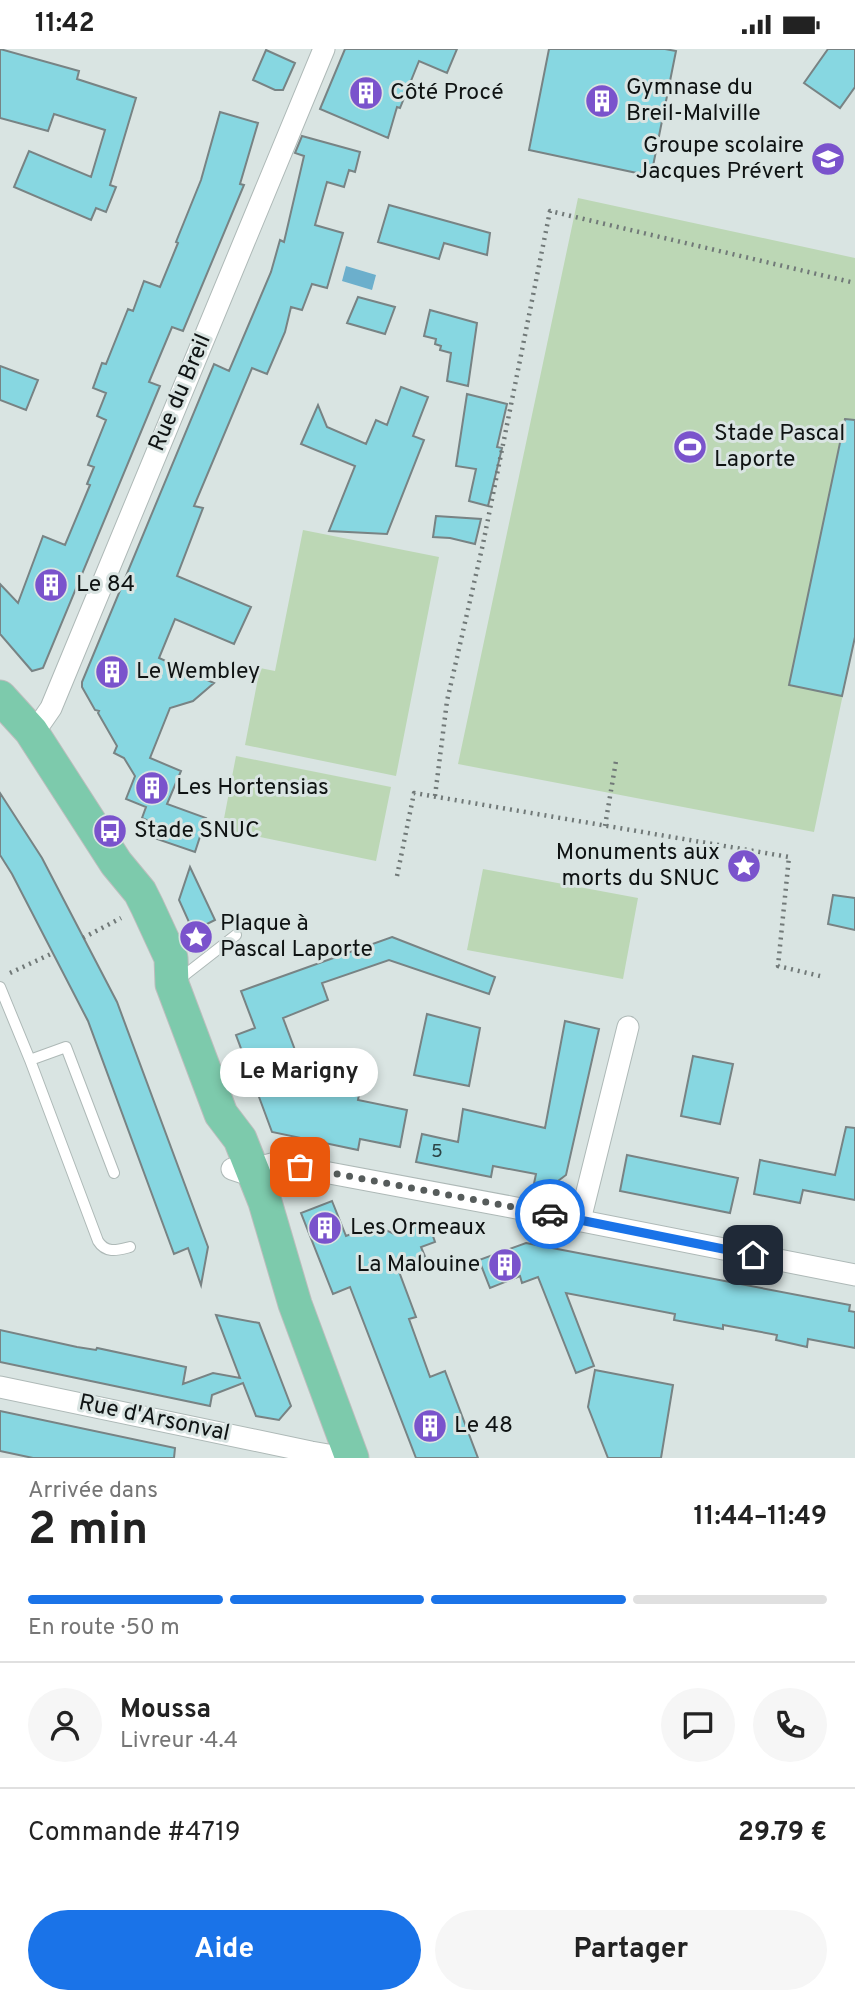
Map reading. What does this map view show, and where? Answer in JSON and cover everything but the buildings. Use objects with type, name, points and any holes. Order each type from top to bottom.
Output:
[{"type":"main road","points":[[0,697],[31,731],[147,906],[171,958],[172,985],[221,1114],[240,1139],[242,1170],[265,1202],[295,1304],[351,1456]]},
{"type":"main road","points":[[116,863],[122,900],[128,914],[153,966],[172,985]]},
{"type":"street","name":"Rue du Breil","points":[[31,731],[51,708],[318,51]]},
{"type":"street","points":[[580,1220],[628,1027]]},
{"type":"street","points":[[242,1170],[276,1163],[855,1275]]},
{"type":"street","name":"Rue d'Arsonval","points":[[0,1387],[311,1452],[351,1456]]},
{"type":"lane","points":[[172,985],[236,935]]},
{"type":"lane","points":[[0,987],[98,1241],[102,1247],[112,1250],[130,1247]]},
{"type":"lane","points":[[30,1060],[66,1047],[114,1173]]},
{"type":"path","points":[[435,796],[447,701],[483,544],[550,211],[855,283]]},
{"type":"path","points":[[605,825],[616,761]]},
{"type":"path","points":[[397,876],[414,793],[789,857],[778,967],[820,976]]},
{"type":"path","points":[[83,938],[128,914]]},
{"type":"path","points":[[0,977],[53,953]]},
{"type":"green space","name":"Stade Pascal Laporte","points":[[578,198],[855,258],[855,637],[814,832],[458,764]]},
{"type":"green space","points":[[303,530],[439,557],[396,776],[245,745],[260,668],[275,671]]},
{"type":"green space","points":[[236,756],[391,787],[376,861],[222,829]]},
{"type":"green space","points":[[483,869],[638,898],[623,979],[467,950]]},
{"type":"water","points":[[346,266],[376,275],[372,290],[342,281]]},
{"type":"way so far","points":[[300,1167],[550,1214]]},
{"type":"place","name":"Côté Procé","points":[[366,93]]},
{"type":"place","name":"Gymnase du Breil-Malville","points":[[602,101]]},
{"type":"place","name":"Groupe scolaire Jacques Prévert","points":[[828,159]]},
{"type":"place","name":"Stade Pascal Laporte","points":[[690,447]]},
{"type":"place","name":"Le 84","points":[[51,585]]},
{"type":"place","name":"Le Wembley","points":[[112,672]]},
{"type":"place","name":"Les Hortensias","points":[[152,788]]},
{"type":"place","name":"Stade SNUC","points":[[110,831]]},
{"type":"place","name":"Monuments aux morts du SNUC","points":[[744,866]]},
{"type":"place","name":"Plaque à Pascal Laporte","points":[[196,937]]},
{"type":"place","name":"Le Marigny","points":[[300,1167]]},
{"type":"place","name":"Les Ormeaux","points":[[325,1228]]},
{"type":"place","name":"La Malouine","points":[[505,1265]]},
{"type":"place","name":"Le 48","points":[[430,1426]]},
{"type":"route","points":[[550,1214],[753,1255]]}]
